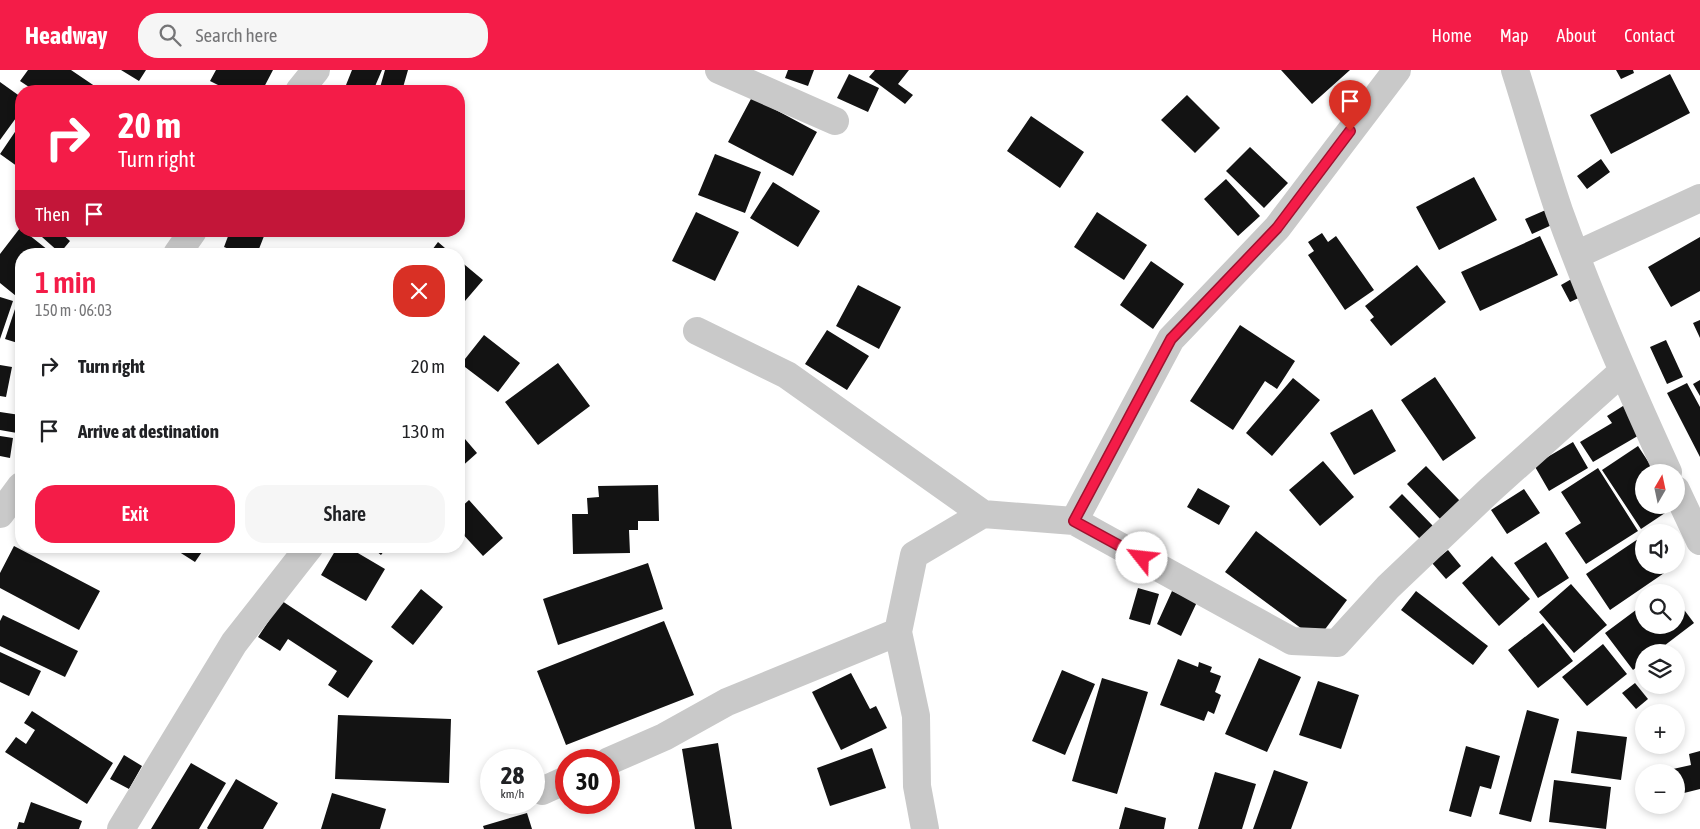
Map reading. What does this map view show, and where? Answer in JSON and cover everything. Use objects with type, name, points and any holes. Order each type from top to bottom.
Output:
[{"type":"street","points":[[304,85],[316,70]]},
{"type":"street","points":[[719,70],[835,121]]},
{"type":"street","points":[[1074,521],[1171,339],[1277,228],[1397,70]]},
{"type":"street","points":[[1515,70],[1559,210],[1576,255],[1622,372],[1664,464]]},
{"type":"street","points":[[1576,255],[1700,198]]},
{"type":"street","points":[[181,248],[189,237]]},
{"type":"street","points":[[697,331],[787,375],[983,514],[1074,521],[1292,641],[1337,643],[1388,587],[1490,490],[1622,372]]},
{"type":"street","points":[[0,514],[15,494]]},
{"type":"street","points":[[1685,509],[1700,541]]},
{"type":"street","points":[[926,829],[916,786],[916,716],[898,632],[914,555],[983,514]]},
{"type":"street","points":[[122,829],[234,643],[305,553]]},
{"type":"street","points":[[620,756],[664,737],[727,702],[898,632]]},
{"type":"building","points":[[28,70],[71,70],[93,85],[26,85],[20,81]]},
{"type":"building","points":[[121,70],[146,70],[139,81]]},
{"type":"building","points":[[216,70],[273,70],[265,85],[218,85],[210,81]]},
{"type":"building","points":[[352,70],[382,70],[376,85],[346,85]]},
{"type":"building","points":[[385,70],[408,70],[404,85],[381,85]]},
{"type":"building","points":[[788,70],[814,70],[808,86],[785,78]]},
{"type":"building","points":[[875,70],[909,70],[898,84],[913,95],[905,104],[869,77]]},
{"type":"building","points":[[1281,70],[1350,70],[1312,104]]},
{"type":"building","points":[[1616,70],[1633,70],[1634,73],[1621,79]]},
{"type":"building","points":[[849,74],[879,88],[868,112],[837,98]]},
{"type":"building","points":[[1670,74],[1690,113],[1611,154],[1590,115]]},
{"type":"building","points":[[0,82],[15,93],[15,119],[0,140]]},
{"type":"building","points":[[1187,95],[1220,128],[1195,153],[1161,120]]},
{"type":"building","points":[[752,97],[817,132],[793,176],[728,142]]},
{"type":"building","points":[[1031,116],[1084,152],[1060,188],[1007,151]]},
{"type":"building","points":[[15,132],[15,165],[0,154]]},
{"type":"building","points":[[1250,147],[1288,183],[1264,208],[1226,171]]},
{"type":"building","points":[[715,154],[761,172],[745,213],[698,195]]},
{"type":"building","points":[[1601,159],[1610,172],[1587,189],[1577,176]]},
{"type":"building","points":[[1474,177],[1497,220],[1439,250],[1416,207]]},
{"type":"building","points":[[1226,179],[1260,216],[1238,236],[1204,199]]},
{"type":"building","points":[[773,182],[820,211],[798,247],[750,218]]},
{"type":"building","points":[[1548,209],[1554,224],[1532,234],[1525,219]]},
{"type":"building","points":[[696,212],[739,232],[715,281],[672,261]]},
{"type":"building","points":[[1097,212],[1147,245],[1124,280],[1074,247]]},
{"type":"building","points":[[1322,233],[1328,242],[1336,236],[1374,290],[1345,310],[1308,255],[1314,251],[1308,242]]},
{"type":"building","points":[[15,234],[15,237],[32,237],[45,248],[15,248],[15,295],[0,283],[0,254]]},
{"type":"building","points":[[1540,236],[1558,275],[1480,311],[1461,272]]},
{"type":"building","points":[[42,237],[66,237],[70,241],[64,248],[54,248]]},
{"type":"building","points":[[228,237],[264,237],[259,248],[224,247]]},
{"type":"building","points":[[1700,237],[1700,291],[1671,307],[1648,267]]},
{"type":"building","points":[[438,242],[445,248],[434,248]]},
{"type":"building","points":[[1151,261],[1184,284],[1153,329],[1120,305]]},
{"type":"building","points":[[465,265],[483,280],[465,301]]},
{"type":"building","points":[[1417,265],[1446,302],[1391,346],[1370,320],[1374,317],[1365,306]]},
{"type":"building","points":[[1575,277],[1585,295],[1570,302],[1561,285]]},
{"type":"building","points":[[858,285],[901,307],[879,349],[836,326]]},
{"type":"building","points":[[0,297],[13,301],[0,339]]},
{"type":"building","points":[[15,309],[15,342],[5,339]]},
{"type":"building","points":[[1700,320],[1700,338],[1693,323]]},
{"type":"building","points":[[1240,325],[1295,361],[1277,389],[1265,381],[1233,430],[1190,401]]},
{"type":"building","points":[[827,330],[869,356],[847,390],[805,364]]},
{"type":"building","points":[[484,335],[520,363],[498,392],[465,367],[465,359]]},
{"type":"building","points":[[1666,340],[1683,377],[1667,384],[1650,347]]},
{"type":"building","points":[[558,363],[590,406],[538,445],[505,402]]},
{"type":"building","points":[[0,365],[12,367],[6,397],[0,396]]},
{"type":"building","points":[[1435,377],[1476,438],[1443,461],[1401,400]]},
{"type":"building","points":[[1293,378],[1320,400],[1272,456],[1246,433]]},
{"type":"building","points":[[1700,380],[1700,396],[1693,384]]},
{"type":"building","points":[[1687,383],[1700,407],[1700,457],[1667,393]]},
{"type":"building","points":[[1631,401],[1648,430],[1593,462],[1580,442],[1612,423],[1607,416]]},
{"type":"building","points":[[1372,409],[1396,451],[1354,475],[1330,433]]},
{"type":"building","points":[[0,412],[15,414],[15,433],[0,430]]},
{"type":"building","points":[[0,436],[13,438],[10,458],[0,456]]},
{"type":"building","points":[[465,439],[477,453],[465,464]]},
{"type":"building","points":[[1573,442],[1588,468],[1549,491],[1534,465]]},
{"type":"building","points":[[1638,446],[1650,464],[1635,464],[1635,514],[1664,514],[1648,524],[1638,524],[1602,470]]},
{"type":"building","points":[[1323,461],[1354,497],[1320,526],[1289,490]]},
{"type":"building","points":[[1426,466],[1460,501],[1441,520],[1407,484]]},
{"type":"building","points":[[1598,468],[1635,526],[1635,533],[1586,564],[1565,533],[1581,523],[1561,492]]},
{"type":"building","points":[[658,485],[659,521],[638,521],[638,530],[629,530],[630,553],[573,554],[572,514],[588,514],[587,498],[599,497],[598,486]]},
{"type":"building","points":[[1198,488],[1230,506],[1219,525],[1187,507]]},
{"type":"building","points":[[1524,489],[1540,513],[1507,534],[1491,510]]},
{"type":"building","points":[[1402,494],[1434,527],[1420,539],[1389,507]]},
{"type":"building","points":[[469,500],[503,538],[483,556],[465,536],[465,504]]},
{"type":"building","points":[[1256,531],[1347,600],[1317,640],[1225,572]]},
{"type":"building","points":[[1635,541],[1635,574],[1663,574],[1648,584],[1635,584],[1635,593],[1610,610],[1586,574]]},
{"type":"building","points":[[1546,542],[1569,578],[1538,598],[1514,563]]},
{"type":"building","points":[[14,546],[15,553],[27,553],[100,591],[79,630],[0,588],[0,573]]},
{"type":"building","points":[[1448,550],[1461,566],[1446,579],[1432,563]]},
{"type":"building","points":[[181,553],[201,553],[195,562]]},
{"type":"building","points":[[334,553],[358,553],[385,569],[366,601],[321,575]]},
{"type":"building","points":[[1492,556],[1530,599],[1499,626],[1462,583]]},
{"type":"building","points":[[648,563],[663,609],[558,645],[543,599]]},
{"type":"building","points":[[1571,584],[1607,625],[1574,653],[1539,612]]},
{"type":"building","points":[[1138,588],[1159,594],[1150,625],[1129,619]]},
{"type":"building","points":[[421,589],[443,607],[413,645],[391,627]]},
{"type":"building","points":[[1172,591],[1197,602],[1181,636],[1157,624]]},
{"type":"building","points":[[1416,591],[1488,646],[1473,665],[1401,610]]},
{"type":"building","points":[[282,601],[373,661],[348,698],[328,685],[337,671],[288,639],[280,651],[258,637]]},
{"type":"building","points":[[1635,611],[1635,634],[1680,634],[1666,644],[1635,644],[1635,668],[1633,670],[1605,633]]},
{"type":"building","points":[[1685,611],[1694,623],[1685,630]]},
{"type":"building","points":[[3,615],[78,651],[65,677],[0,646],[0,621]]},
{"type":"building","points":[[664,621],[694,695],[566,745],[537,671]]},
{"type":"building","points":[[1543,623],[1573,661],[1538,688],[1508,650]]},
{"type":"building","points":[[1603,644],[1627,674],[1587,706],[1562,677]]},
{"type":"building","points":[[0,652],[41,671],[29,696],[0,682]]},
{"type":"building","points":[[1259,658],[1301,677],[1267,752],[1225,734]]},
{"type":"building","points":[[1178,659],[1198,667],[1199,662],[1212,667],[1210,672],[1221,676],[1215,692],[1221,695],[1214,714],[1208,711],[1204,721],[1160,705]]},
{"type":"building","points":[[1062,670],[1095,684],[1065,755],[1032,741]]},
{"type":"building","points":[[851,673],[870,709],[876,706],[887,728],[841,750],[812,692]]},
{"type":"building","points":[[1102,678],[1148,692],[1117,794],[1072,781]]},
{"type":"building","points":[[1318,681],[1359,695],[1341,749],[1299,735]]},
{"type":"building","points":[[1635,683],[1635,694],[1644,694],[1648,699],[1642,704],[1635,704],[1635,708],[1622,693]]},
{"type":"building","points":[[1527,710],[1559,719],[1531,822],[1499,814]]},
{"type":"building","points":[[32,711],[113,763],[87,804],[5,752],[16,737],[26,744],[35,730],[24,723]]},
{"type":"building","points":[[338,715],[451,719],[449,783],[335,779]]},
{"type":"building","points":[[1577,731],[1627,737],[1621,780],[1571,773]]},
{"type":"building","points":[[718,743],[732,829],[695,829],[682,749]]},
{"type":"building","points":[[1466,746],[1500,756],[1491,789],[1480,786],[1471,817],[1449,811]]},
{"type":"building","points":[[872,748],[886,788],[830,806],[817,768]]},
{"type":"building","points":[[1700,751],[1700,789],[1685,793],[1685,766],[1691,765],[1689,754]]},
{"type":"building","points":[[124,755],[142,766],[129,789],[110,779]]},
{"type":"building","points":[[191,763],[226,783],[199,829],[151,829]]},
{"type":"building","points":[[1274,770],[1308,782],[1291,829],[1253,829]]},
{"type":"building","points":[[1215,772],[1256,784],[1242,829],[1198,829]]},
{"type":"building","points":[[236,779],[278,803],[263,829],[208,829],[207,828]]},
{"type":"building","points":[[1554,780],[1611,787],[1606,829],[1549,822]]},
{"type":"building","points":[[332,793],[386,809],[380,829],[321,829]]},
{"type":"building","points":[[31,802],[82,821],[79,829],[17,829],[19,822],[24,823]]},
{"type":"building","points":[[1125,807],[1166,818],[1164,829],[1119,829]]},
{"type":"building","points":[[527,814],[532,829],[484,829],[483,826]]},
{"type":"route","points":[[1142,558],[1074,521],[1171,339],[1277,228],[1350,131]]}]
